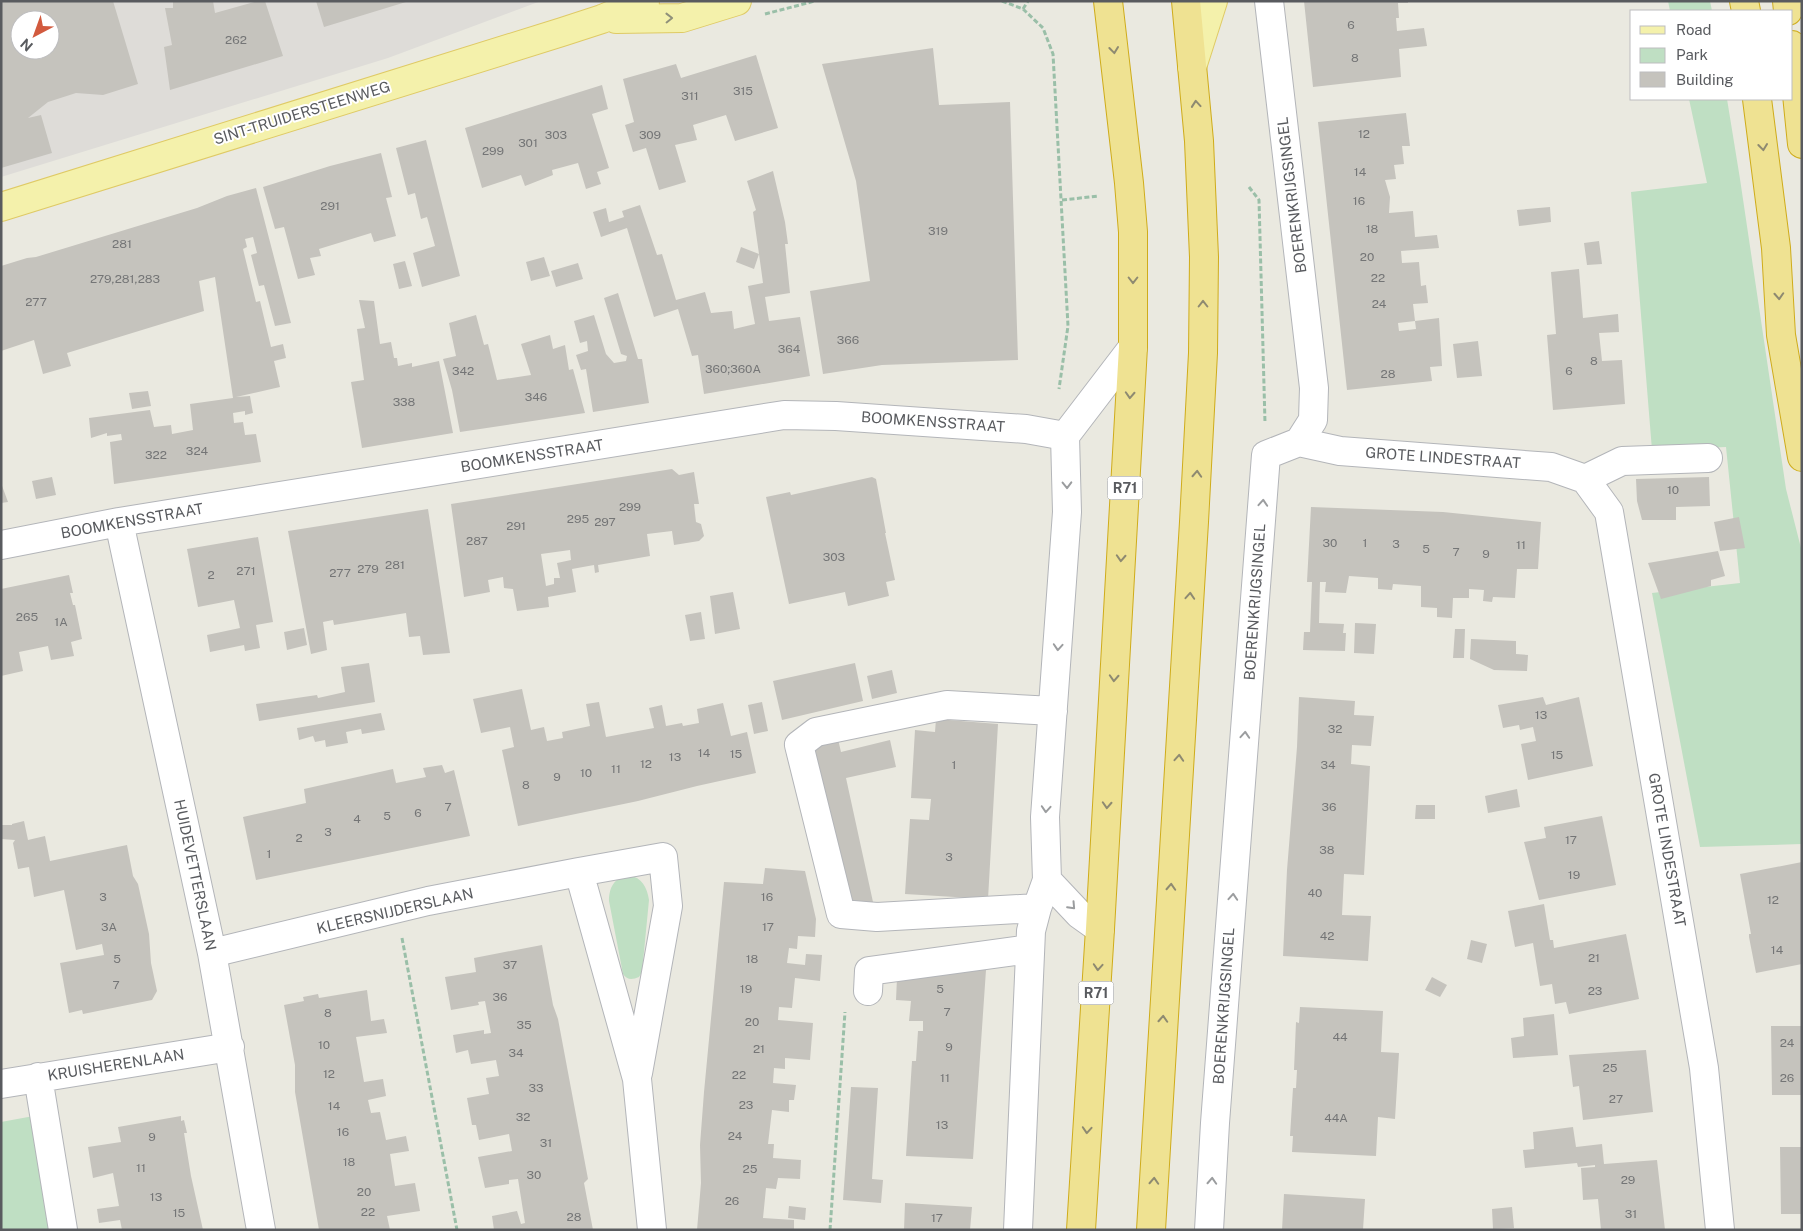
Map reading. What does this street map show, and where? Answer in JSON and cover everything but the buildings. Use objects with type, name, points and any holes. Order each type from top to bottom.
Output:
[{"type":"highway","points":[[1151,1230],[1203,353],[1204,257],[1199,141],[1186,1]]},
{"type":"highway","name":"R71","points":[[1081,1230],[1133,347],[1133,232],[1130,183],[1105,4]]},
{"type":"highway","points":[[1793,55],[1802,144]]},
{"type":"highway","points":[[1757,100],[1776,248],[1781,335],[1802,457]]},
{"type":"main road","name":"SINT-TRUIDERSTEENWEG","points":[[1,207],[602,19],[645,1]]},
{"type":"main road","name":"SINT-TRUIDERSTEENWEG","points":[[602,19],[682,18],[737,1]]},
{"type":"main road","points":[[1192,67],[1213,1]]},
{"type":"street","name":"BOERENKRIJGSINGEL","points":[[1270,1],[1314,388],[1313,420],[1299,442]]},
{"type":"street","points":[[1018,1230],[1031,931],[1047,880],[1046,817],[1067,512],[1065,436],[1133,347]]},
{"type":"street","name":"BOOMKENSSTRAAT","points":[[1,545],[118,522],[784,415],[836,416],[1026,428],[1065,436]]},
{"type":"street","points":[[1266,455],[1299,442]]},
{"type":"street","name":"GROTE LINDESTRAAT","points":[[1299,442],[1340,450],[1551,467],[1585,479],[1610,512],[1704,1068],[1720,1230]]},
{"type":"street","name":"BOERENKRIJGSINGEL","points":[[1209,1230],[1215,1123],[1266,455]]},
{"type":"street","points":[[1585,479],[1622,460],[1708,458]]},
{"type":"street","name":"HUIDEVETTERSLAAN","points":[[118,522],[212,953],[262,1230]]},
{"type":"street","points":[[1037,908],[877,917],[841,914],[799,745],[816,732],[947,704],[1053,711]]},
{"type":"street","name":"KLEERSNIJDERSLAAN","points":[[212,953],[428,901],[663,858],[668,906],[637,1079]]},
{"type":"street","name":"KLEERSNIJDERSLAAN","points":[[579,872],[637,1079],[652,1230]]},
{"type":"street","points":[[1047,880],[1079,914],[1100,930]]},
{"type":"street","points":[[868,991],[869,971],[1030,949]]},
{"type":"street","name":"KRUISHERENLAAN","points":[[1,1084],[230,1047]]},
{"type":"street","points":[[38,1077],[63,1230]]},
{"type":"path","points":[[1002,1],[1023,9],[1043,28],[1053,54],[1068,326],[1059,390]]},
{"type":"path","points":[[1023,9],[1028,1]]},
{"type":"path","points":[[1249,187],[1259,200],[1266,455]]},
{"type":"path","points":[[1062,200],[1100,196]]},
{"type":"path","points":[[397,909],[456,1230]]},
{"type":"path","points":[[830,1230],[845,1011]]},
{"type":"shaded area","points":[[1,1],[541,1],[388,58],[1,177]]},
{"type":"green space","points":[[1668,1],[1710,1],[1712,10],[1670,10]]},
{"type":"green space","points":[[1689,100],[1727,100],[1786,489],[1802,552],[1802,844],[1700,847],[1652,593],[1740,583],[1726,447],[1652,450],[1631,192],[1707,183]]},
{"type":"green space","points":[[629,875],[641,881],[647,891],[649,900],[642,972],[639,977],[632,979],[623,974],[609,901],[613,884],[620,878]]},
{"type":"green space","points":[[39,1115],[57,1230],[1,1230],[1,1122]]}]
